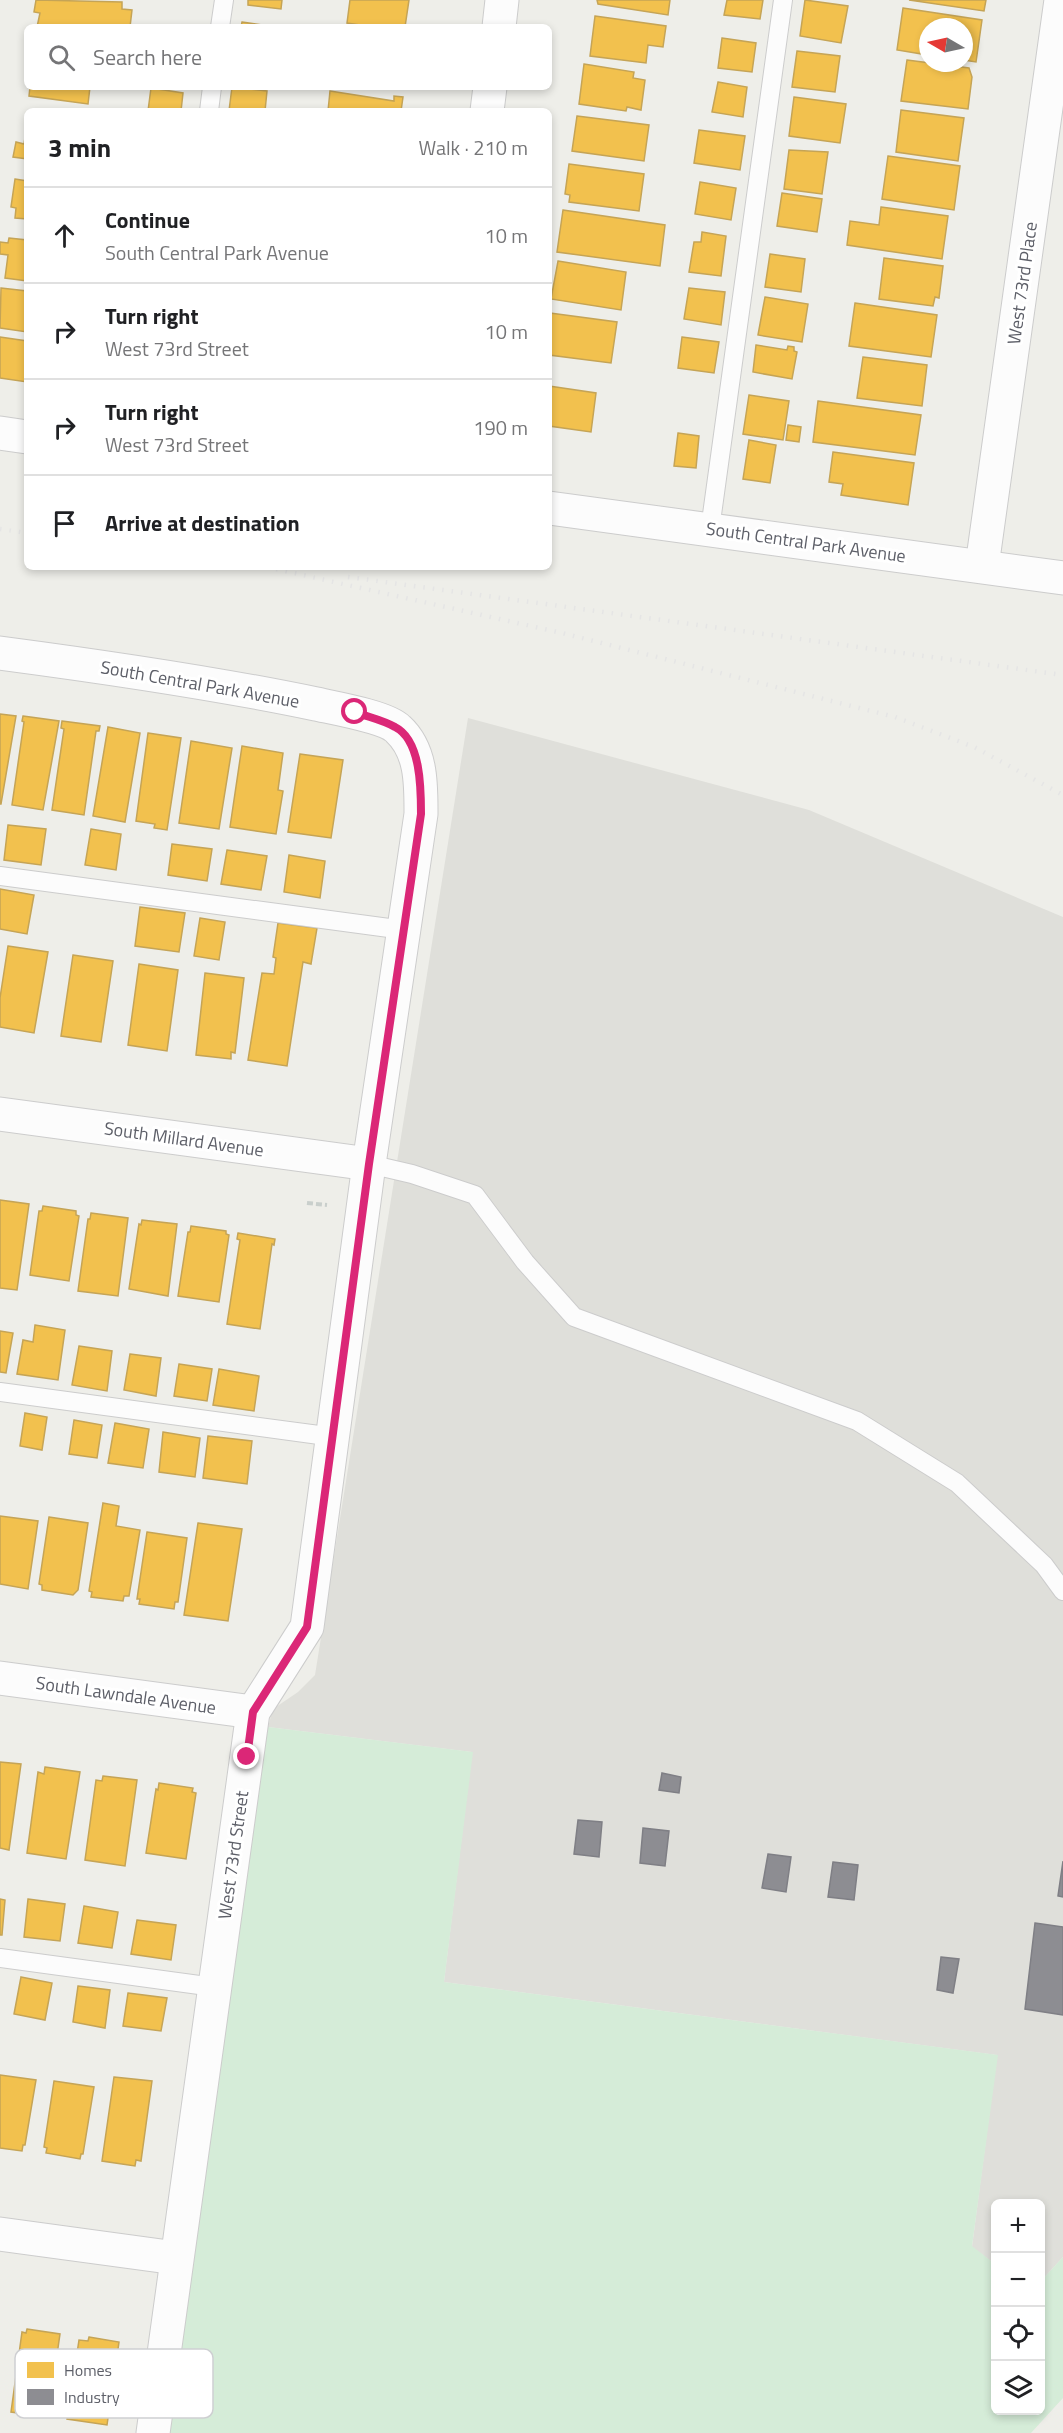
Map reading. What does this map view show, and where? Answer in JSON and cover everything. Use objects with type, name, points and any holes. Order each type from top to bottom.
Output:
[{"type":"street","points":[[499,24],[502,0]]},
{"type":"street","name":"West 73rd Place","points":[[982,567],[1061,0]]},
{"type":"street","points":[[487,108],[490,90]]},
{"type":"street","points":[[0,433],[24,436]]},
{"type":"street","name":"South Central Park Avenue","points":[[552,508],[1063,578]]},
{"type":"street","name":"South Central Park Avenue","points":[[0,653],[152,673],[294,699],[355,712],[398,728]]},
{"type":"street","name":"West 73rd Street","points":[[164,2349],[253,1712],[307,1627],[369,1164],[421,814],[421,778],[415,753],[398,728]]},
{"type":"street","name":"South Millard Avenue","points":[[0,1114],[369,1164]]},
{"type":"street","name":"South Lawndale Avenue","points":[[0,1678],[253,1712]]},
{"type":"street","points":[[0,2234],[176,2258]]},
{"type":"street","name":"West 73rd Street","points":[[153,2433],[155,2418]]},
{"type":"lane","points":[[220,24],[224,0]]},
{"type":"lane","points":[[710,529],[783,0]]},
{"type":"lane","points":[[209,108],[212,90]]},
{"type":"lane","points":[[0,876],[404,930]]},
{"type":"lane","points":[[369,1164],[412,1174],[475,1195],[525,1262],[574,1317],[857,1421],[957,1483],[1044,1565],[1063,1591]]},
{"type":"lane","points":[[0,1392],[334,1437]]},
{"type":"lane","points":[[0,1958],[214,1987]]},
{"type":"shaded area","points":[[468,718],[809,810],[1063,917],[1063,2257],[1045,2277],[1045,2199],[991,2199],[991,2261],[972,2247],[997,2055],[444,1982],[472,1752],[268,1727],[273,1709],[298,1692],[315,1675]]},
{"type":"green space","points":[[268,1727],[473,1752],[444,1982],[998,2055],[972,2246],[991,2261],[991,2415],[1045,2415],[1045,2277],[1063,2257],[1063,2398],[1031,2433],[167,2433],[169,2418],[213,2418],[213,2349],[179,2349]]},
{"type":"building: Homes","points":[[36,0],[122,2],[122,9],[132,10],[130,24],[38,24],[40,13],[34,12]]},
{"type":"building: Homes","points":[[248,0],[282,0],[281,9],[248,5]]},
{"type":"building: Homes","points":[[350,0],[409,0],[405,24],[347,23]]},
{"type":"building: Homes","points":[[597,0],[670,0],[668,15],[598,4]]},
{"type":"building: Homes","points":[[727,0],[763,0],[760,19],[724,15]]},
{"type":"building: Homes","points":[[805,0],[848,6],[841,43],[800,36]]},
{"type":"building: Homes","points":[[909,0],[986,0],[984,11]]},
{"type":"building: Homes","points":[[903,8],[969,18],[919,18],[919,54],[897,50]]},
{"type":"building: Homes","points":[[595,16],[666,26],[663,47],[648,45],[646,63],[590,56]]},
{"type":"building: Homes","points":[[973,19],[982,20],[976,62],[973,62]]},
{"type":"building: Homes","points":[[722,38],[756,43],[752,72],[718,68]]},
{"type":"building: Homes","points":[[797,51],[840,56],[835,92],[792,87]]},
{"type":"building: Homes","points":[[907,60],[919,62],[919,72],[970,72],[972,77],[968,109],[901,101]]},
{"type":"building: Homes","points":[[584,64],[634,72],[633,78],[645,80],[641,110],[627,107],[626,111],[579,104]]},
{"type":"building: Homes","points":[[718,82],[747,87],[743,117],[712,112]]},
{"type":"building: Homes","points":[[30,90],[90,90],[88,104],[29,96]]},
{"type":"building: Homes","points":[[151,90],[183,93],[181,108],[148,108]]},
{"type":"building: Homes","points":[[232,90],[267,91],[265,108],[229,108]]},
{"type":"building: Homes","points":[[330,91],[394,101],[394,96],[403,97],[401,108],[328,108]]},
{"type":"building: Homes","points":[[794,97],[846,104],[840,143],[789,136]]},
{"type":"building: Homes","points":[[901,110],[964,118],[958,161],[896,152]]},
{"type":"building: Homes","points":[[577,116],[649,125],[644,161],[572,151]]},
{"type":"building: Homes","points":[[699,130],[745,136],[740,170],[694,163]]},
{"type":"building: Homes","points":[[16,142],[24,144],[24,159],[13,157]]},
{"type":"building: Homes","points":[[789,150],[828,152],[822,194],[784,189]]},
{"type":"building: Homes","points":[[888,156],[960,166],[954,210],[882,199]]},
{"type":"building: Homes","points":[[569,164],[644,174],[639,211],[569,202],[570,195],[565,194]]},
{"type":"building: Homes","points":[[15,179],[24,180],[24,219],[15,218],[16,208],[11,207]]},
{"type":"building: Homes","points":[[700,182],[736,188],[731,220],[695,214]]},
{"type":"building: Homes","points":[[782,193],[822,199],[817,232],[777,226]]},
{"type":"building: Homes","points":[[881,207],[948,216],[942,259],[847,245],[850,221],[879,225]]},
{"type":"building: Homes","points":[[563,210],[665,225],[660,266],[557,252]]},
{"type":"building: Homes","points":[[702,232],[726,236],[721,276],[689,272],[694,242],[701,242]]},
{"type":"building: Homes","points":[[9,238],[24,240],[24,281],[5,278],[8,255],[0,254],[0,242],[8,243]]},
{"type":"building: Homes","points":[[770,254],[805,259],[801,292],[765,287]]},
{"type":"building: Homes","points":[[884,258],[943,266],[939,298],[935,297],[933,306],[879,299]]},
{"type":"building: Homes","points":[[558,261],[626,272],[621,310],[552,299]]},
{"type":"building: Homes","points":[[1,288],[24,291],[24,332],[0,328]]},
{"type":"building: Homes","points":[[689,288],[725,292],[721,325],[684,319]]},
{"type":"building: Homes","points":[[765,297],[808,304],[802,342],[758,335]]},
{"type":"building: Homes","points":[[855,303],[937,315],[931,357],[849,346]]},
{"type":"building: Homes","points":[[552,313],[617,322],[611,363],[552,355]]},
{"type":"building: Homes","points":[[0,337],[24,341],[24,382],[0,378]]},
{"type":"building: Homes","points":[[682,337],[719,342],[714,373],[678,368]]},
{"type":"building: Homes","points":[[756,345],[787,350],[788,346],[794,347],[794,351],[797,352],[792,379],[753,372]]},
{"type":"building: Homes","points":[[863,357],[927,365],[922,406],[857,398]]},
{"type":"building: Homes","points":[[552,386],[596,393],[591,432],[552,426]]},
{"type":"building: Homes","points":[[749,395],[789,401],[783,440],[743,434]]},
{"type":"building: Homes","points":[[818,401],[921,415],[915,455],[813,442]]},
{"type":"building: Homes","points":[[788,425],[801,427],[799,442],[786,440]]},
{"type":"building: Homes","points":[[678,433],[699,436],[696,468],[674,466]]},
{"type":"building: Homes","points":[[749,440],[776,445],[770,483],[743,479]]},
{"type":"building: Homes","points":[[833,452],[914,463],[908,505],[841,495],[843,484],[829,482]]},
{"type":"building: Homes","points":[[0,714],[16,716],[1,804],[0,804]]},
{"type":"building: Homes","points":[[23,716],[59,721],[43,810],[12,805]]},
{"type":"building: Homes","points":[[62,721],[100,726],[99,731],[96,731],[84,815],[52,810],[64,729],[61,728]]},
{"type":"building: Homes","points":[[108,727],[140,733],[125,822],[93,816]]},
{"type":"building: Homes","points":[[148,733],[181,738],[167,830],[154,828],[155,824],[136,821]]},
{"type":"building: Homes","points":[[191,741],[232,748],[219,829],[179,823]]},
{"type":"building: Homes","points":[[242,746],[283,753],[278,790],[283,791],[276,834],[230,827]]},
{"type":"building: Homes","points":[[300,754],[343,760],[331,838],[288,832]]},
{"type":"building: Homes","points":[[8,825],[46,829],[41,865],[4,860]]},
{"type":"building: Homes","points":[[91,829],[121,834],[116,870],[85,865]]},
{"type":"building: Homes","points":[[172,844],[212,849],[207,881],[168,875]]},
{"type":"building: Homes","points":[[227,850],[267,856],[261,890],[221,884]]},
{"type":"building: Homes","points":[[289,855],[325,861],[320,898],[284,892]]},
{"type":"building: Homes","points":[[0,889],[34,895],[27,934],[0,929]]},
{"type":"building: Homes","points":[[140,907],[185,913],[179,952],[135,946]]},
{"type":"building: Homes","points":[[200,918],[225,922],[219,960],[194,956]]},
{"type":"building: Homes","points":[[278,923],[317,928],[311,964],[303,962],[287,1066],[248,1060],[262,973],[274,974],[276,958],[273,957]]},
{"type":"building: Homes","points":[[8,946],[48,952],[34,1033],[0,1027],[0,998]]},
{"type":"building: Homes","points":[[73,955],[113,961],[101,1042],[61,1036]]},
{"type":"building: Homes","points":[[139,964],[178,970],[167,1051],[128,1045]]},
{"type":"building: Homes","points":[[205,973],[244,978],[235,1053],[231,1052],[231,1059],[196,1055]]},
{"type":"building: Homes","points":[[0,1200],[29,1204],[17,1290],[0,1288]]},
{"type":"building: Homes","points":[[43,1206],[76,1211],[76,1215],[79,1216],[69,1281],[30,1275],[39,1211],[42,1211]]},
{"type":"building: Homes","points":[[91,1213],[128,1218],[118,1296],[78,1291],[88,1219]]},
{"type":"building: Homes","points":[[142,1220],[177,1224],[168,1296],[129,1289],[139,1224],[141,1225]]},
{"type":"building: Homes","points":[[191,1226],[226,1231],[229,1235],[219,1302],[178,1296],[188,1232]]},
{"type":"building: Homes","points":[[238,1233],[275,1239],[274,1245],[272,1244],[260,1329],[227,1324],[240,1240],[237,1239]]},
{"type":"building: Homes","points":[[35,1325],[65,1330],[58,1380],[17,1374],[23,1340],[33,1342]]},
{"type":"building: Homes","points":[[0,1331],[13,1333],[6,1373],[0,1372]]},
{"type":"building: Homes","points":[[79,1346],[112,1351],[107,1391],[72,1385]]},
{"type":"building: Homes","points":[[130,1354],[161,1358],[156,1396],[124,1390]]},
{"type":"building: Homes","points":[[179,1364],[212,1369],[207,1401],[174,1396]]},
{"type":"building: Homes","points":[[219,1369],[259,1376],[254,1411],[213,1405]]},
{"type":"building: Homes","points":[[25,1413],[47,1417],[42,1450],[20,1446]]},
{"type":"building: Homes","points":[[74,1420],[102,1425],[97,1458],[69,1454]]},
{"type":"building: Homes","points":[[115,1423],[149,1429],[143,1468],[108,1463]]},
{"type":"building: Homes","points":[[163,1432],[200,1438],[195,1477],[159,1472]]},
{"type":"building: Homes","points":[[208,1436],[252,1441],[247,1484],[203,1478]]},
{"type":"building: Homes","points":[[103,1503],[119,1506],[116,1526],[140,1530],[129,1596],[124,1596],[123,1601],[91,1597],[92,1592],[89,1591]]},
{"type":"building: Homes","points":[[0,1516],[38,1521],[28,1589],[0,1584]]},
{"type":"building: Homes","points":[[49,1517],[88,1523],[78,1590],[73,1595],[42,1590],[42,1585],[39,1584]]},
{"type":"building: Homes","points":[[198,1523],[242,1529],[228,1621],[184,1615]]},
{"type":"building: Homes","points":[[147,1532],[187,1538],[178,1602],[175,1602],[174,1609],[139,1604],[140,1599],[137,1599]]},
{"type":"building: Homes","points":[[0,1762],[21,1764],[9,1850],[0,1848]]},
{"type":"building: Homes","points":[[45,1767],[80,1772],[66,1859],[27,1853],[38,1772],[44,1774]]},
{"type":"building: Homes","points":[[103,1776],[137,1780],[125,1866],[85,1860],[96,1780],[102,1781]]},
{"type":"building: Homes","points":[[159,1783],[193,1788],[192,1792],[196,1793],[186,1859],[146,1853],[156,1789],[158,1790]]},
{"type":"building: Homes","points":[[0,1899],[5,1900],[2,1935],[0,1935]]},
{"type":"building: Homes","points":[[28,1899],[65,1904],[60,1941],[24,1937]]},
{"type":"building: Homes","points":[[84,1906],[118,1912],[112,1948],[78,1943]]},
{"type":"building: Homes","points":[[137,1920],[176,1925],[171,1960],[131,1954]]},
{"type":"building: Homes","points":[[21,1977],[52,1983],[45,2020],[14,2014]]},
{"type":"building: Homes","points":[[78,1986],[110,1990],[105,2028],[73,2022]]},
{"type":"building: Homes","points":[[128,1993],[167,1998],[161,2031],[123,2026]]},
{"type":"building: Homes","points":[[0,2075],[36,2080],[22,2151],[0,2148]]},
{"type":"building: Homes","points":[[114,2077],[152,2081],[141,2161],[136,2160],[135,2166],[102,2161]]},
{"type":"building: Homes","points":[[54,2081],[94,2087],[83,2154],[80,2159],[46,2153],[47,2148],[44,2147]]},
{"type":"building: Homes","points":[[27,2329],[60,2334],[58,2349],[20,2349],[22,2332],[26,2333]]},
{"type":"building: Homes","points":[[89,2337],[119,2342],[118,2349],[78,2349],[79,2340],[88,2341]]},
{"type":"building: Homes","points":[[15,2383],[15,2413],[11,2412]]},
{"type":"building: Homes","points":[[67,2418],[108,2418],[107,2425]]},
{"type":"building: Industry","points":[[662,1773],[681,1777],[679,1793],[659,1790]]},
{"type":"building: Industry","points":[[578,1820],[602,1822],[599,1857],[574,1854]]},
{"type":"building: Industry","points":[[643,1828],[669,1831],[665,1866],[640,1863]]},
{"type":"building: Industry","points":[[768,1854],[791,1857],[786,1892],[762,1888]]},
{"type":"building: Industry","points":[[1063,1861],[1063,1897],[1058,1896]]},
{"type":"building: Industry","points":[[833,1862],[858,1865],[854,1900],[828,1897]]},
{"type":"building: Industry","points":[[1035,1923],[1063,1927],[1063,2015],[1025,2009]]},
{"type":"building: Industry","points":[[941,1957],[959,1959],[953,1993],[937,1990]]},
{"type":"railway","points":[[0,529],[24,533]]},
{"type":"railway","points":[[280,570],[562,633],[895,717],[974,747],[1063,795]]},
{"type":"railway","points":[[348,577],[1063,675]]},
{"type":"route","points":[[247,1757],[253,1712],[307,1627],[369,1164],[421,814],[421,778],[415,753],[398,728],[355,712]]}]
